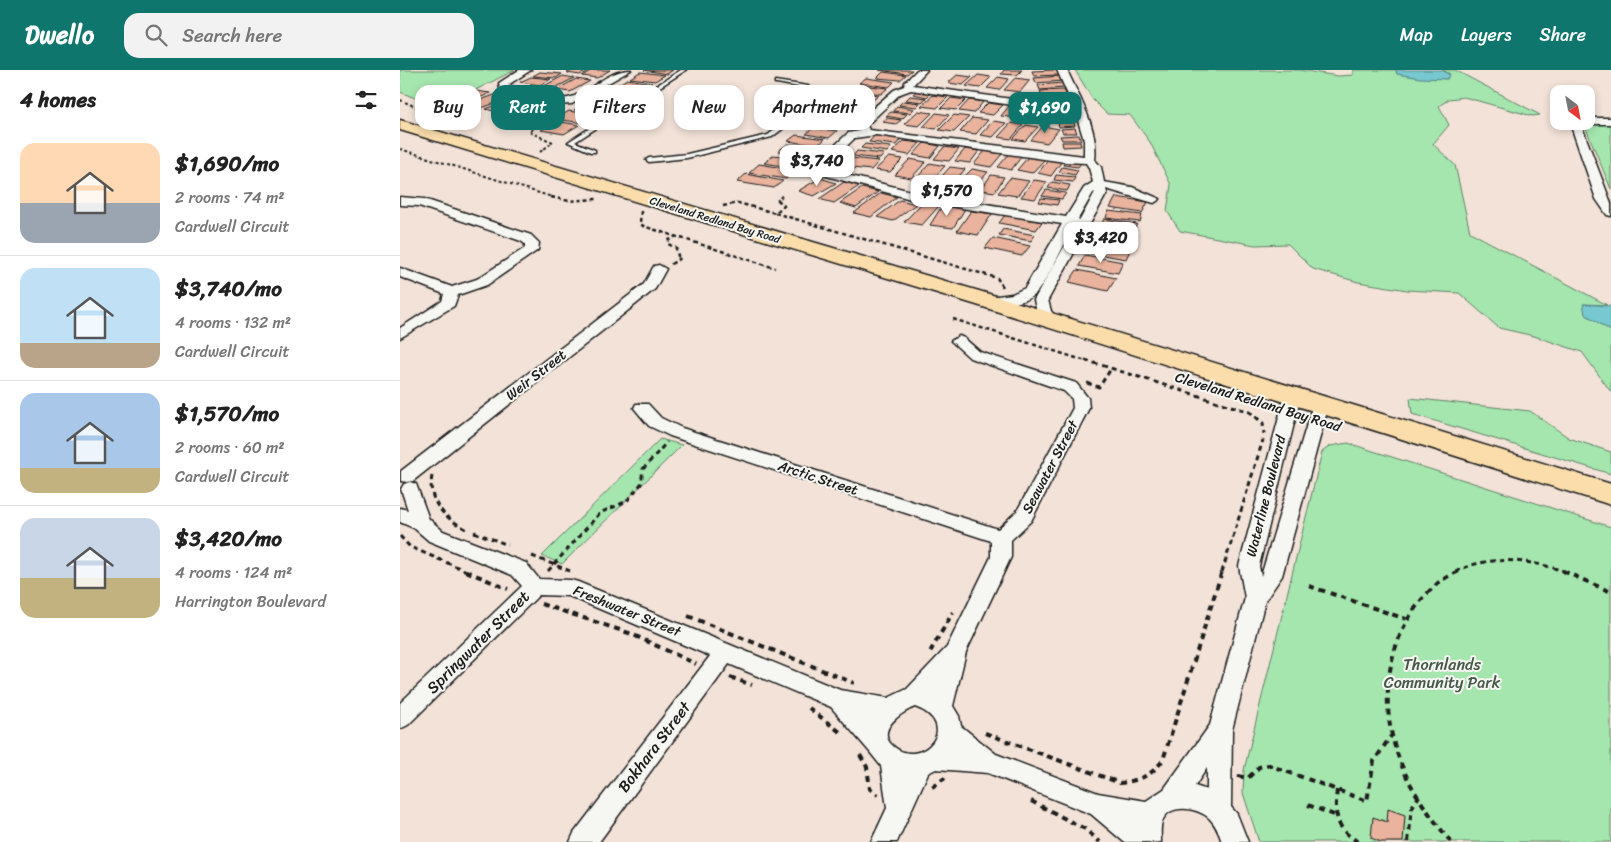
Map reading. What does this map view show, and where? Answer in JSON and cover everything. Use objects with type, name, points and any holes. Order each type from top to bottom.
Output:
[{"type":"highway","name":"Cleveland Redland Bay Road","points":[[400,110],[517,160]]},
{"type":"highway","name":"Cleveland Redland Bay Road","points":[[400,125],[988,301],[1290,404]]},
{"type":"highway","name":"Cleveland Redland Bay Road","points":[[913,280],[978,306],[1152,369],[1290,404],[1611,495]]},
{"type":"highway","name":"Cleveland Redland Bay Road","points":[[1319,412],[1496,475],[1611,502]]},
{"type":"street","points":[[526,70],[505,81],[502,84],[503,87],[563,102],[579,98],[626,70]]},
{"type":"street","points":[[910,87],[908,84],[922,70]]},
{"type":"street","points":[[1062,70],[1078,105],[1091,152],[1088,160]]},
{"type":"street","points":[[864,132],[861,124],[897,92],[910,87],[1032,105],[1078,105]]},
{"type":"street","points":[[1611,121],[1590,121],[1576,126],[1602,199],[1611,212]]},
{"type":"street","points":[[1052,322],[1044,312],[1041,300],[1084,224],[1101,193],[1095,167],[1088,160],[1065,159],[876,132],[864,132],[852,135],[822,164],[822,169],[827,173],[918,197],[1084,224]]},
{"type":"street","points":[[988,301],[1015,298],[1030,291],[1088,191],[1098,184],[1128,190],[1154,199]]},
{"type":"street","points":[[400,200],[420,202],[526,238],[532,243],[531,250],[482,282],[452,292],[400,272]]},
{"type":"street","name":"Weir Street","points":[[404,484],[421,464],[650,286],[659,269]]},
{"type":"street","points":[[400,334],[449,303],[452,292]]},
{"type":"street","points":[[959,341],[975,355],[1070,387]]},
{"type":"street","name":"Seawater Street","points":[[1000,536],[1024,516],[1081,408],[1080,398],[1070,387]]},
{"type":"street","name":"Waterline Boulevard","points":[[1255,598],[1249,566],[1290,404]]},
{"type":"street","name":"Arctic Street","points":[[642,408],[655,422],[676,432],[1000,536]]},
{"type":"street","name":"Waterline Boulevard","points":[[1219,810],[1220,730],[1255,598],[1272,576],[1319,412]]},
{"type":"street","points":[[404,484],[421,523]]},
{"type":"street","points":[[400,515],[421,523],[436,536],[519,569],[528,592]]},
{"type":"street","points":[[941,707],[954,652],[1001,557],[1000,536]]},
{"type":"street","name":"Freshwater Street","points":[[528,592],[571,588],[726,651],[839,700],[888,708]]},
{"type":"street","name":"Springwater Street","points":[[400,718],[528,592]]},
{"type":"street","name":"Bokhara Street","points":[[583,842],[726,651]]},
{"type":"street","points":[[915,697],[954,652]]},
{"type":"street","points":[[884,842],[900,812],[935,766],[946,746],[950,732],[948,718],[941,707],[928,699],[915,697],[900,701],[888,708],[880,719],[867,748],[904,766],[935,766],[988,762]]},
{"type":"street","name":"Freshwater Street","points":[[839,700],[867,748]]},
{"type":"street","name":"Waterline Boulevard","points":[[1151,814],[1157,806],[1173,797],[1220,730]]},
{"type":"street","points":[[950,732],[988,762],[1098,805],[1151,814],[1146,842]]},
{"type":"street","points":[[892,761],[900,812]]},
{"type":"street","points":[[1173,797],[1185,795],[1197,797],[1219,810],[1228,821],[1235,842]]},
{"type":"street","points":[[1098,805],[1146,842]]},
{"type":"lane","points":[[593,151],[571,142],[684,70]]},
{"type":"lane","points":[[649,160],[687,156],[770,136],[813,103],[815,98],[806,87],[776,82]]},
{"type":"path","points":[[532,130],[529,132],[553,142],[539,153]]},
{"type":"path","points":[[400,149],[558,199],[569,201],[600,199]]},
{"type":"path","points":[[775,213],[784,206],[778,200],[784,194]]},
{"type":"path","points":[[722,206],[738,203],[997,278],[1003,287],[1022,294]]},
{"type":"path","points":[[633,208],[642,213],[641,224],[774,268]]},
{"type":"path","points":[[659,269],[681,258],[678,256],[676,248],[668,244],[669,240],[676,236]]},
{"type":"path","points":[[953,319],[1250,412],[1263,423],[1265,432],[1163,760],[1153,774],[1137,781],[1120,783],[988,735],[980,729]]},
{"type":"path","points":[[1070,387],[1078,380],[1099,387],[1111,369]]},
{"type":"path","points":[[528,592],[600,513],[627,502],[641,484],[643,469],[676,432]]},
{"type":"path","points":[[421,464],[433,473],[431,491],[436,505],[449,521],[513,548]]},
{"type":"path","points":[[400,536],[410,547],[497,583],[528,592],[629,633],[711,671],[754,686]]},
{"type":"path","points":[[529,554],[572,572]]},
{"type":"path","points":[[1451,842],[1435,822],[1419,796],[1399,758],[1392,736],[1386,692],[1389,664],[1406,619],[1424,594],[1443,578],[1466,566],[1506,559],[1559,568],[1593,581],[1611,592]]},
{"type":"path","points":[[1309,586],[1406,619]]},
{"type":"path","points":[[686,616],[859,685]]},
{"type":"path","points":[[802,705],[847,739]]},
{"type":"path","points":[[1238,776],[1248,778],[1258,767],[1269,765],[1367,801],[1374,761],[1392,736]]},
{"type":"path","points":[[867,748],[870,789],[900,812]]},
{"type":"path","points":[[1163,760],[1169,762]]},
{"type":"path","points":[[929,790],[934,784],[935,766]]},
{"type":"path","points":[[1337,790],[1334,815],[1339,826],[1359,842]]},
{"type":"path","points":[[1408,842],[1412,807],[1419,796]]},
{"type":"path","points":[[1024,798],[1049,809],[1085,829],[1100,842]]},
{"type":"path","points":[[1308,805],[1334,815]]},
{"type":"green space","points":[[400,70],[515,70],[481,87],[481,85],[415,85],[415,98],[400,92]]},
{"type":"green space","points":[[1075,70],[1299,70],[1338,76],[1353,75],[1353,70],[1396,70],[1397,74],[1447,79],[1450,74],[1442,70],[1455,70],[1540,115],[1532,116],[1464,97],[1449,99],[1439,106],[1449,125],[1433,144],[1455,165],[1470,232],[1607,305],[1584,304],[1585,314],[1611,331],[1611,392],[1582,352],[1534,336],[1499,328],[1459,293],[1407,290],[1358,282],[1313,269],[1288,244],[1255,245],[1180,231],[1167,211],[1171,185],[1150,142],[1130,115],[1107,114],[1093,100]]},
{"type":"green space","points":[[1595,124],[1611,124],[1611,189],[1587,130],[1595,130]]},
{"type":"green space","points":[[1410,398],[1530,411],[1569,438],[1611,452],[1611,474],[1412,414]]},
{"type":"green space","points":[[660,439],[682,445],[562,564],[542,556]]},
{"type":"green space","name":"Thornlands Community Park","points":[[1348,443],[1611,527],[1611,842],[1259,842],[1243,793],[1244,770],[1322,452],[1330,446]]},
{"type":"water","points":[[1396,70],[1442,70],[1450,75],[1447,79],[1420,78],[1397,74]]},
{"type":"water","points":[[1583,304],[1611,306],[1611,331],[1585,314]]},
{"type":"building","points":[[573,70],[589,70],[580,75],[567,73]]},
{"type":"building","points":[[592,70],[610,70],[597,78],[582,76]]},
{"type":"building","points":[[644,70],[673,70],[667,74]]},
{"type":"building","points":[[879,70],[912,70],[907,74]]},
{"type":"building","points":[[1004,70],[1022,70],[1017,75],[1001,74]]},
{"type":"building","points":[[1057,70],[1059,75],[1034,76],[1032,71]]},
{"type":"building","points":[[540,72],[562,74],[556,78],[533,76]]},
{"type":"building","points":[[640,72],[665,75],[655,81],[630,78]]},
{"type":"building","points":[[883,72],[906,75],[900,80],[877,78]]},
{"type":"building","points":[[957,75],[972,77],[963,85],[948,83]]},
{"type":"building","points":[[978,75],[991,77],[980,88],[966,86]]},
{"type":"building","points":[[563,76],[574,78],[561,85],[546,85]]},
{"type":"building","points":[[1061,76],[1063,81],[1036,83],[1034,78]]},
{"type":"building","points":[[531,77],[551,79],[540,85],[520,82]]},
{"type":"building","points":[[998,77],[1009,79],[999,90],[987,88]]},
{"type":"building","points":[[866,78],[894,82],[889,87],[859,83]]},
{"type":"building","points":[[1015,78],[1030,80],[1020,92],[1004,90]]},
{"type":"building","points":[[576,79],[590,81],[583,85],[575,85],[575,89],[570,92],[565,91],[565,85]]},
{"type":"building","points":[[627,79],[652,83],[649,85],[618,85]]},
{"type":"building","points":[[1062,83],[1064,88],[1040,90],[1038,85]]},
{"type":"building","points":[[875,87],[888,88],[881,94],[875,93]]},
{"type":"building","points":[[1064,90],[1067,96],[1043,98],[1040,91]]},
{"type":"building","points":[[917,91],[931,93],[927,97],[913,94]]},
{"type":"building","points":[[481,92],[490,93],[481,97]]},
{"type":"building","points":[[933,95],[948,97],[937,108],[921,106]]},
{"type":"building","points":[[491,96],[491,105],[481,108],[481,100]]},
{"type":"building","points":[[910,96],[926,98],[922,102],[906,100]]},
{"type":"building","points":[[951,98],[966,100],[956,110],[941,108]]},
{"type":"building","points":[[969,100],[983,102],[974,113],[959,111]]},
{"type":"building","points":[[903,101],[920,103],[916,107],[899,105]]},
{"type":"building","points":[[988,103],[1003,105],[993,115],[978,113]]},
{"type":"building","points":[[897,106],[914,109],[910,113],[893,111]]},
{"type":"building","points":[[1009,106],[1025,108],[1017,118],[1001,116]]},
{"type":"building","points":[[1030,108],[1053,111],[1044,122],[1022,119]]},
{"type":"building","points":[[1070,109],[1072,113],[1057,114],[1055,110]]},
{"type":"building","points":[[569,111],[575,112],[575,122],[565,120],[565,113]]},
{"type":"building","points":[[918,111],[932,113],[919,126],[904,124]]},
{"type":"building","points":[[891,112],[907,114],[902,119],[886,116]]},
{"type":"building","points":[[936,113],[949,115],[936,129],[923,127]]},
{"type":"building","points":[[954,115],[969,117],[954,132],[939,130]]},
{"type":"building","points":[[1072,115],[1074,119],[1059,120],[1057,116]]},
{"type":"building","points":[[887,118],[901,120],[896,124],[882,122]]},
{"type":"building","points":[[972,118],[988,120],[976,134],[960,132]]},
{"type":"building","points":[[993,121],[1006,123],[993,137],[980,135]]},
{"type":"building","points":[[1073,121],[1075,126],[1059,127],[1058,122]]},
{"type":"building","points":[[565,123],[575,124],[575,127],[564,134],[541,130],[565,130]]},
{"type":"building","points":[[1011,123],[1023,125],[1011,139],[998,137]]},
{"type":"building","points":[[1026,125],[1038,127],[1025,141],[1013,139]]},
{"type":"building","points":[[1043,126],[1059,129],[1047,143],[1031,140]]},
{"type":"building","points":[[1075,128],[1077,133],[1063,133],[1061,129]]},
{"type":"building","points":[[811,130],[837,131],[829,138],[806,134]]},
{"type":"building","points":[[796,135],[825,139],[817,146],[788,141]]},
{"type":"building","points":[[875,135],[902,137],[896,145],[869,142]]},
{"type":"building","points":[[1079,135],[1081,140],[1062,140],[1060,136]]},
{"type":"building","points":[[904,141],[920,143],[909,155],[892,152]]},
{"type":"building","points":[[1062,142],[1080,142],[1081,146],[1063,147]]},
{"type":"building","points":[[924,143],[940,146],[930,158],[913,155]]},
{"type":"building","points":[[788,144],[818,148],[809,156],[778,151]]},
{"type":"building","points":[[865,144],[891,147],[887,152],[861,148]]},
{"type":"building","points":[[944,147],[959,149],[949,161],[934,159]]},
{"type":"building","points":[[965,149],[979,151],[970,163],[955,161]]},
{"type":"building","points":[[857,151],[884,154],[880,159],[853,156]]},
{"type":"building","points":[[985,151],[1002,154],[991,167],[974,164]]},
{"type":"building","points":[[1009,154],[1022,156],[1011,170],[998,167]]},
{"type":"building","points":[[774,155],[806,160],[796,168],[764,163]]},
{"type":"building","points":[[1029,156],[1045,159],[1032,173],[1017,170]]},
{"type":"building","points":[[889,157],[903,159],[890,172],[875,170]]},
{"type":"building","points":[[851,158],[879,161],[871,170],[843,167]]},
{"type":"building","points":[[910,159],[926,162],[911,178],[895,175]]},
{"type":"building","points":[[1049,159],[1062,161],[1051,176],[1038,173]]},
{"type":"building","points":[[1066,160],[1081,163],[1078,167],[1063,165]]},
{"type":"building","points":[[930,163],[945,166],[931,181],[916,179]]},
{"type":"building","points":[[759,164],[796,170],[786,179],[749,173]]},
{"type":"building","points":[[950,167],[965,169],[952,185],[936,183]]},
{"type":"building","points":[[1062,167],[1078,170],[1075,175],[1059,172]]},
{"type":"building","points":[[972,169],[988,172],[972,190],[955,187]]},
{"type":"building","points":[[746,174],[783,181],[774,188],[737,182]]},
{"type":"building","points":[[991,175],[1004,177],[995,192],[981,190]]},
{"type":"building","points":[[1056,175],[1075,177],[1073,182],[1054,180]]},
{"type":"building","points":[[820,178],[836,183],[814,196],[798,191]]},
{"type":"building","points":[[1010,178],[1029,181],[1017,196],[998,193]]},
{"type":"building","points":[[1034,180],[1047,182],[1035,199],[1021,197]]},
{"type":"building","points":[[844,182],[859,186],[834,203],[819,199]]},
{"type":"building","points":[[1052,182],[1070,185],[1067,191],[1048,188]]},
{"type":"building","points":[[862,188],[878,192],[856,208],[840,203]]},
{"type":"building","points":[[1046,190],[1066,193],[1062,199],[1042,196]]},
{"type":"building","points":[[881,193],[897,197],[871,217],[854,213]]},
{"type":"building","points":[[1116,197],[1148,202],[1142,213],[1110,208]]},
{"type":"building","points":[[1041,198],[1059,200],[1057,205],[1039,202]]},
{"type":"building","points":[[900,200],[916,204],[893,221],[877,217]]},
{"type":"building","points":[[922,203],[939,206],[922,225],[904,222]]},
{"type":"building","points":[[942,206],[965,209],[953,228],[930,225]]},
{"type":"building","points":[[971,211],[992,214],[978,235],[957,231]]},
{"type":"building","points":[[1108,211],[1142,215],[1140,222],[1106,218]]},
{"type":"building","points":[[1005,215],[1042,222],[1036,230],[999,223]]},
{"type":"building","points":[[1104,219],[1137,224],[1133,232],[1100,228]]},
{"type":"building","points":[[1003,229],[1035,235],[1031,241],[999,235]]},
{"type":"building","points":[[1098,229],[1133,236],[1127,246],[1091,238]]},
{"type":"building","points":[[993,238],[1030,246],[1022,256],[985,248]]},
{"type":"building","points":[[1091,241],[1131,248],[1126,259],[1085,252]]},
{"type":"building","points":[[1085,255],[1123,262],[1118,273],[1079,266]]},
{"type":"building","points":[[1077,270],[1116,278],[1108,291],[1069,282]]},
{"type":"building","points":[[1388,809],[1405,815],[1403,842],[1381,842],[1371,838],[1373,817],[1387,822]]}]
